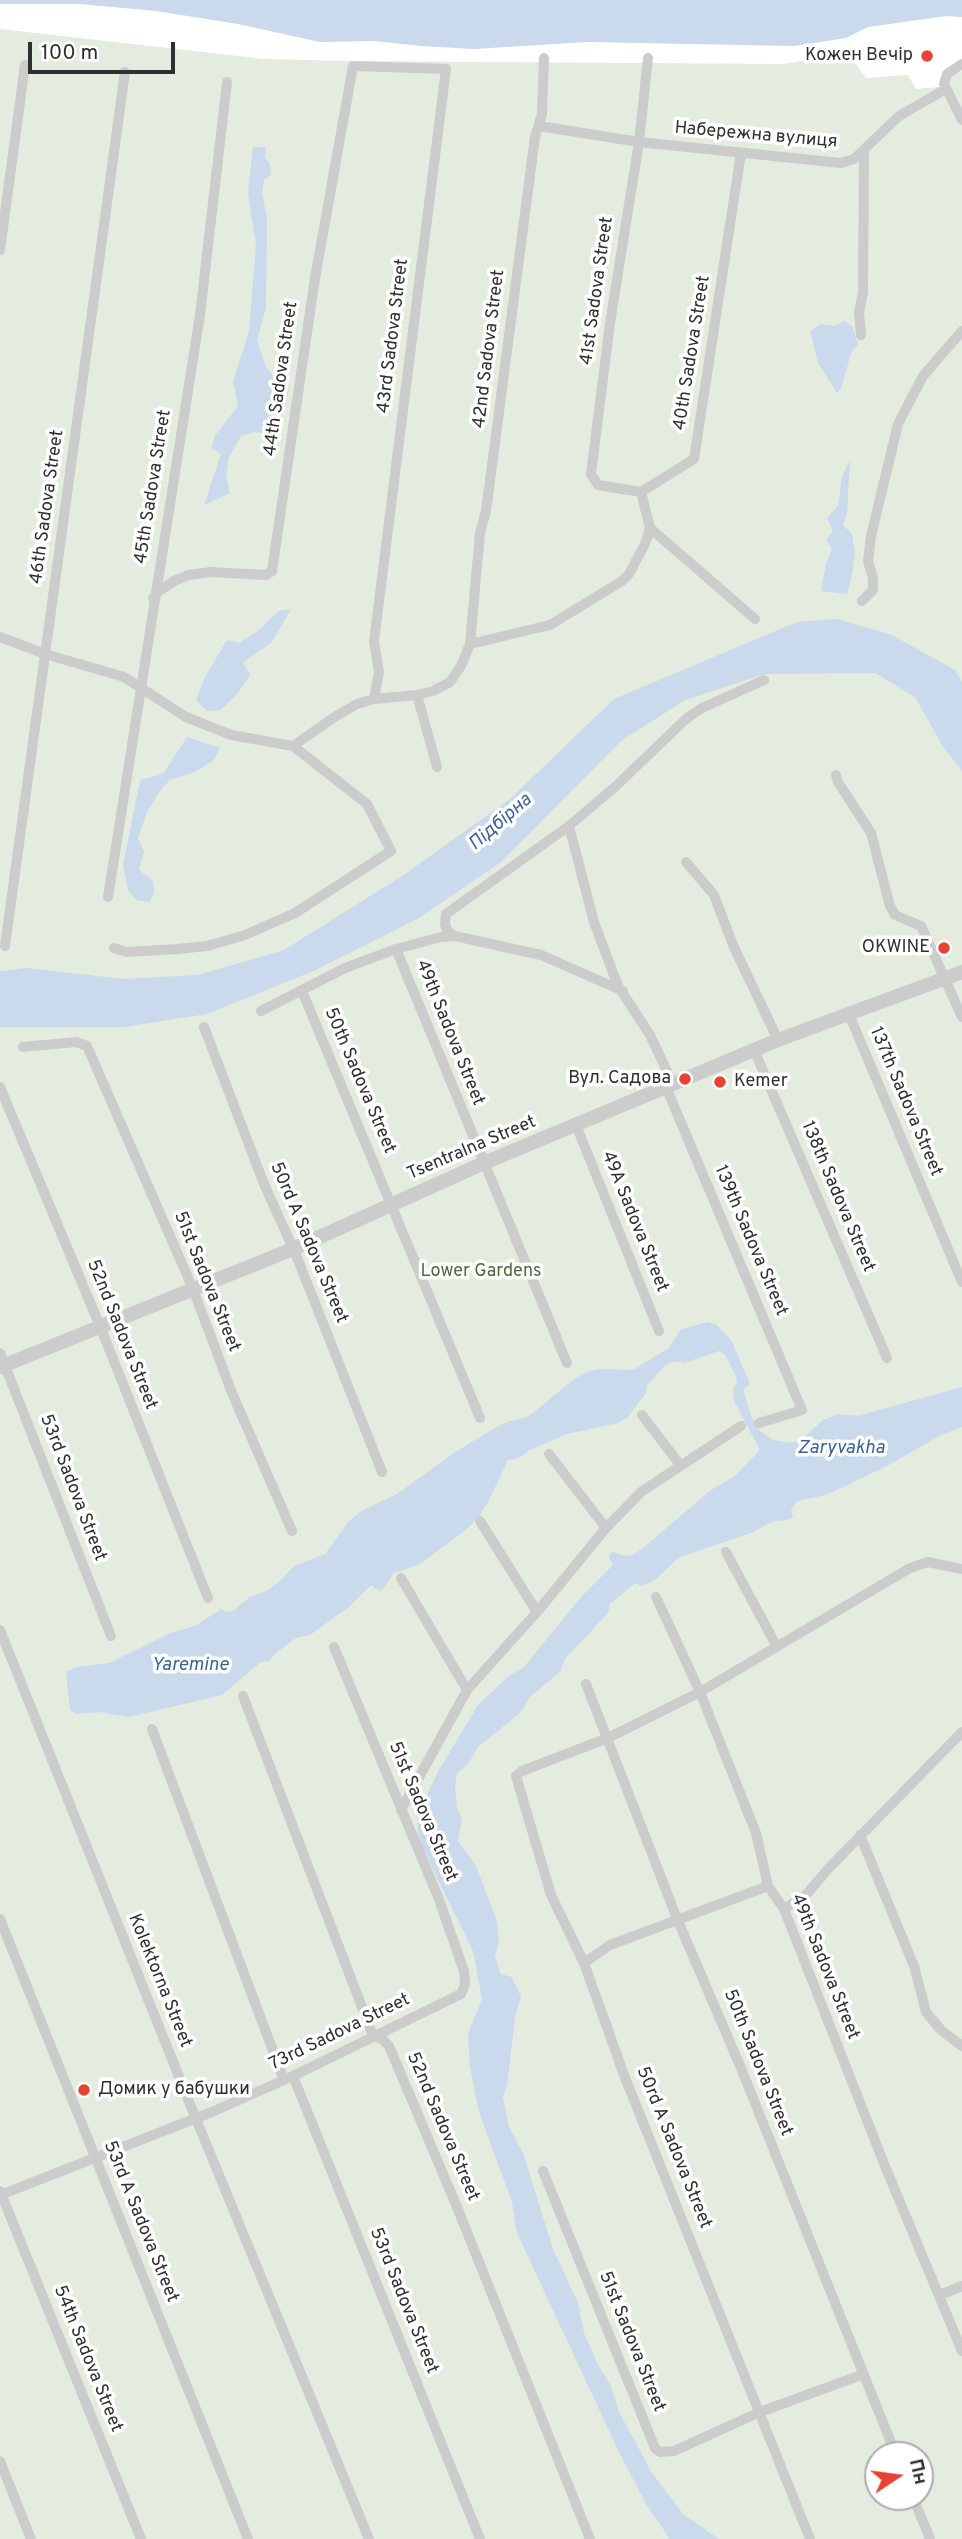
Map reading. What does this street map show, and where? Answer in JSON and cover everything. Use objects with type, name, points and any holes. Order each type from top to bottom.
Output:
[{"type":"street","name":"42nd Sadova Street","points":[[470,644],[480,533],[486,511],[535,137],[542,114],[544,58]]},
{"type":"street","name":"41st Sadova Street","points":[[641,492],[598,485],[591,474],[610,323],[639,142],[648,58]]},
{"type":"street","points":[[962,64],[947,74],[944,84],[962,120]]},
{"type":"street","points":[[0,250],[25,65]]},
{"type":"street","name":"44th Sadova Street","points":[[153,598],[174,581],[189,575],[211,572],[266,575],[272,571],[315,278],[353,66]]},
{"type":"street","name":"43rd Sadova Street","points":[[353,66],[446,69],[374,641],[379,672],[374,699]]},
{"type":"street","name":"46th Sadova Street","points":[[5,946],[125,72]]},
{"type":"street","name":"45th Sadova Street","points":[[108,897],[139,686],[200,315],[227,82]]},
{"type":"street","name":"Набережна вулиця","points":[[539,126],[639,142],[841,163],[854,159],[899,116],[946,89]]},
{"type":"street","points":[[861,335],[859,312],[863,292],[864,149]]},
{"type":"street","name":"40th Sadova Street","points":[[641,492],[694,459],[741,153]]},
{"type":"street","points":[[862,601],[873,590],[868,561],[871,536],[898,424],[923,376],[962,331]]},
{"type":"street","points":[[293,746],[357,704],[433,691],[450,682],[461,666],[470,644],[550,625],[622,581],[629,574],[645,544],[650,528],[641,492]]},
{"type":"street","points":[[650,528],[755,619]]},
{"type":"street","points":[[0,637],[45,654],[124,677],[186,717],[231,735],[293,746],[367,804],[391,851],[295,913],[245,935],[207,946],[177,949],[127,952],[114,948]]},
{"type":"street","points":[[451,937],[445,925],[446,914],[569,826],[617,786],[687,718],[702,708],[764,680]]},
{"type":"street","points":[[417,695],[437,767]]},
{"type":"street","points":[[836,775],[871,833],[890,906],[895,915],[913,920],[921,926],[962,1017]]},
{"type":"street","name":"139th Sadova Street","points":[[569,826],[594,922],[618,986],[650,1034],[802,1410],[759,1423]]},
{"type":"street","points":[[686,862],[713,895],[733,945],[778,1040]]},
{"type":"street","points":[[261,1011],[345,968],[426,939],[451,937],[541,955],[623,992]]},
{"type":"street","name":"49th Sadova Street","points":[[396,949],[567,1363]]},
{"type":"street","name":"Tsentralna Street","points":[[2,1361],[100,1326],[293,1249],[484,1163],[778,1040],[962,972]]},
{"type":"street","name":"50th Sadova Street","points":[[302,991],[480,1418]]},
{"type":"street","name":"137th Sadova Street","points":[[848,1012],[962,1282]]},
{"type":"street","name":"50rd A Sadova Street","points":[[204,1027],[264,1184],[293,1249],[382,1472]]},
{"type":"street","name":"51st Sadova Street","points":[[23,1047],[76,1042],[87,1046],[193,1289],[232,1393],[292,1531]]},
{"type":"street","name":"138th Sadova Street","points":[[754,1050],[887,1358]]},
{"type":"street","name":"52nd Sadova Street","points":[[0,1087],[100,1326],[208,1598]]},
{"type":"street","name":"49A Sadova Street","points":[[576,1125],[659,1331]]},
{"type":"street","name":"53rd Sadova Street","points":[[2,1361],[111,1636]]},
{"type":"street","points":[[642,1415],[681,1466]]},
{"type":"street","points":[[401,1810],[467,1690],[537,1612],[606,1528],[640,1492],[741,1426]]},
{"type":"street","points":[[549,1454],[606,1528]]},
{"type":"street","points":[[480,1521],[537,1612]]},
{"type":"street","points":[[726,1552],[777,1647]]},
{"type":"street","points":[[608,1738],[700,1692],[910,1568],[929,1562],[962,1569]]},
{"type":"street","points":[[401,1578],[467,1690]]},
{"type":"street","name":"49th Sadova Street","points":[[656,1597],[700,1692],[756,1833],[768,1886],[784,1909],[885,2166],[962,2351]]},
{"type":"street","name":"Kolektorna Street","points":[[0,1630],[196,2119],[369,2539]]},
{"type":"street","name":"51st Sadova Street","points":[[334,1647],[438,1897],[464,1971],[465,1984],[461,1994]]},
{"type":"street","name":"50th Sadova Street","points":[[586,1684],[678,1921],[741,2068],[890,2441]]},
{"type":"street","name":"52nd Sadova Street","points":[[243,1696],[373,2036],[382,2039],[389,2046],[457,2207],[590,2539]]},
{"type":"street","name":"53rd Sadova Street","points":[[152,1728],[288,2078],[480,2539]]},
{"type":"street","points":[[784,1909],[806,1895],[860,1835],[962,1732]]},
{"type":"street","name":"50rd A Sadova Street","points":[[608,1738],[522,1771],[516,1776],[516,1782],[551,1895],[584,1963],[624,2076],[810,2539]]},
{"type":"street","points":[[860,1835],[914,1966],[926,2012],[941,2030],[962,2046]]},
{"type":"street","points":[[584,1963],[610,1945],[768,1886]]},
{"type":"street","name":"53rd A Sadova Street","points":[[0,1919],[248,2539]]},
{"type":"street","name":"73rd Sadova Street","points":[[0,2193],[196,2119],[288,2078],[461,1994]]},
{"type":"street","name":"51st Sadova Street","points":[[543,2171],[655,2448],[660,2452],[674,2451],[760,2412]]},
{"type":"street","name":"54th Sadova Street","points":[[0,2193],[141,2539]]},
{"type":"street","points":[[940,2295],[962,2286]]},
{"type":"street","points":[[760,2412],[864,2374]]},
{"type":"street","points":[[0,2461],[31,2539]]},
{"type":"street","points":[[918,2511],[930,2539]]},
{"type":"green space","name":"Lower Gardens","points":[[0,29],[265,59],[783,64],[848,53],[866,78],[908,75],[916,89],[950,86],[947,77],[962,71],[962,2539],[0,2539]]},
{"type":"water","points":[[0,0],[962,0],[962,17],[947,16],[868,27],[846,38],[795,46],[587,42],[474,49],[374,41],[320,42],[238,24],[156,11],[79,4],[0,4]]},
{"type":"water","points":[[253,147],[266,147],[265,157],[270,165],[271,175],[264,180],[262,194],[267,218],[266,308],[257,340],[266,368],[273,375],[284,377],[289,390],[280,427],[269,434],[255,432],[241,436],[229,457],[226,476],[230,493],[204,505],[221,454],[212,448],[214,437],[238,406],[233,381],[249,332],[256,245],[248,193]]},
{"type":"water","points":[[844,321],[852,326],[858,344],[851,353],[841,389],[837,393],[818,363],[810,331],[821,324],[834,326]]},
{"type":"water","points":[[850,461],[847,513],[843,525],[852,534],[855,554],[851,580],[847,594],[821,591],[832,549],[826,540],[833,531],[827,518],[838,506],[842,476]]},
{"type":"water","points":[[291,609],[272,642],[243,662],[250,675],[237,694],[221,710],[207,711],[196,700],[205,677],[227,640],[239,643],[259,630],[279,611]]},
{"type":"water","name":"Підбірна","points":[[837,619],[892,635],[955,670],[962,682],[962,771],[942,745],[915,697],[875,673],[765,674],[685,700],[621,741],[500,863],[417,919],[316,970],[207,1014],[123,1027],[0,1027],[0,971],[27,968],[123,979],[198,975],[284,950],[402,876],[509,800],[614,699],[797,622]]},
{"type":"water","points":[[187,737],[220,748],[214,760],[195,772],[170,780],[147,812],[138,838],[144,852],[139,870],[153,881],[154,892],[150,902],[136,900],[128,890],[123,866],[140,780],[163,774]]},
{"type":"water","points":[[707,1322],[717,1325],[731,1340],[750,1384],[743,1389],[751,1416],[760,1431],[773,1440],[791,1443],[801,1440],[823,1420],[838,1414],[858,1416],[962,1387],[962,1427],[941,1435],[887,1466],[826,1495],[797,1501],[791,1510],[793,1517],[787,1520],[774,1521],[751,1533],[678,1558],[655,1580],[642,1586],[635,1583],[610,1604],[608,1613],[565,1659],[560,1672],[530,1697],[521,1712],[478,1747],[468,1764],[457,1773],[457,1807],[462,1820],[458,1841],[476,1866],[496,1918],[499,1942],[495,1957],[501,1974],[512,1977],[521,1997],[515,2018],[507,2085],[503,2097],[509,2127],[523,2153],[553,2249],[578,2303],[584,2333],[611,2386],[619,2412],[652,2473],[684,2515],[719,2539],[670,2539],[646,2504],[619,2452],[517,2233],[512,2202],[479,2112],[470,2067],[468,2034],[482,1999],[473,1951],[421,1845],[417,1815],[439,1770],[478,1705],[509,1676],[524,1667],[581,1597],[613,1565],[609,1557],[612,1551],[631,1556],[642,1549],[711,1490],[735,1476],[760,1450],[734,1401],[736,1376],[725,1355],[719,1351],[684,1363],[675,1361],[666,1365],[647,1385],[646,1393],[627,1418],[618,1423],[567,1434],[530,1450],[519,1458],[508,1460],[489,1500],[467,1529],[420,1564],[394,1573],[383,1589],[379,1591],[371,1585],[349,1607],[310,1635],[296,1638],[269,1661],[261,1662],[222,1695],[129,1717],[99,1712],[76,1714],[70,1710],[66,1672],[76,1667],[109,1663],[171,1633],[195,1626],[221,1609],[226,1612],[233,1611],[250,1597],[267,1591],[294,1566],[325,1554],[349,1521],[363,1510],[397,1494],[493,1429],[528,1417],[573,1380],[589,1371],[633,1370],[669,1348],[680,1330]]},
{"type":"place","name":"Кожен Вечір","points":[[927,56]]},
{"type":"place","name":"OKWINE","points":[[944,948]]},
{"type":"place","name":"Вул. Садова","points":[[685,1079]]},
{"type":"place","name":"Kemer","points":[[720,1082]]},
{"type":"place","name":"Домик у бабушки","points":[[84,2090]]},
{"type":"water label","name":"Zaryvakha","points":[[841,1449]]},
{"type":"water label","name":"Yaremine","points":[[190,1666]]}]
